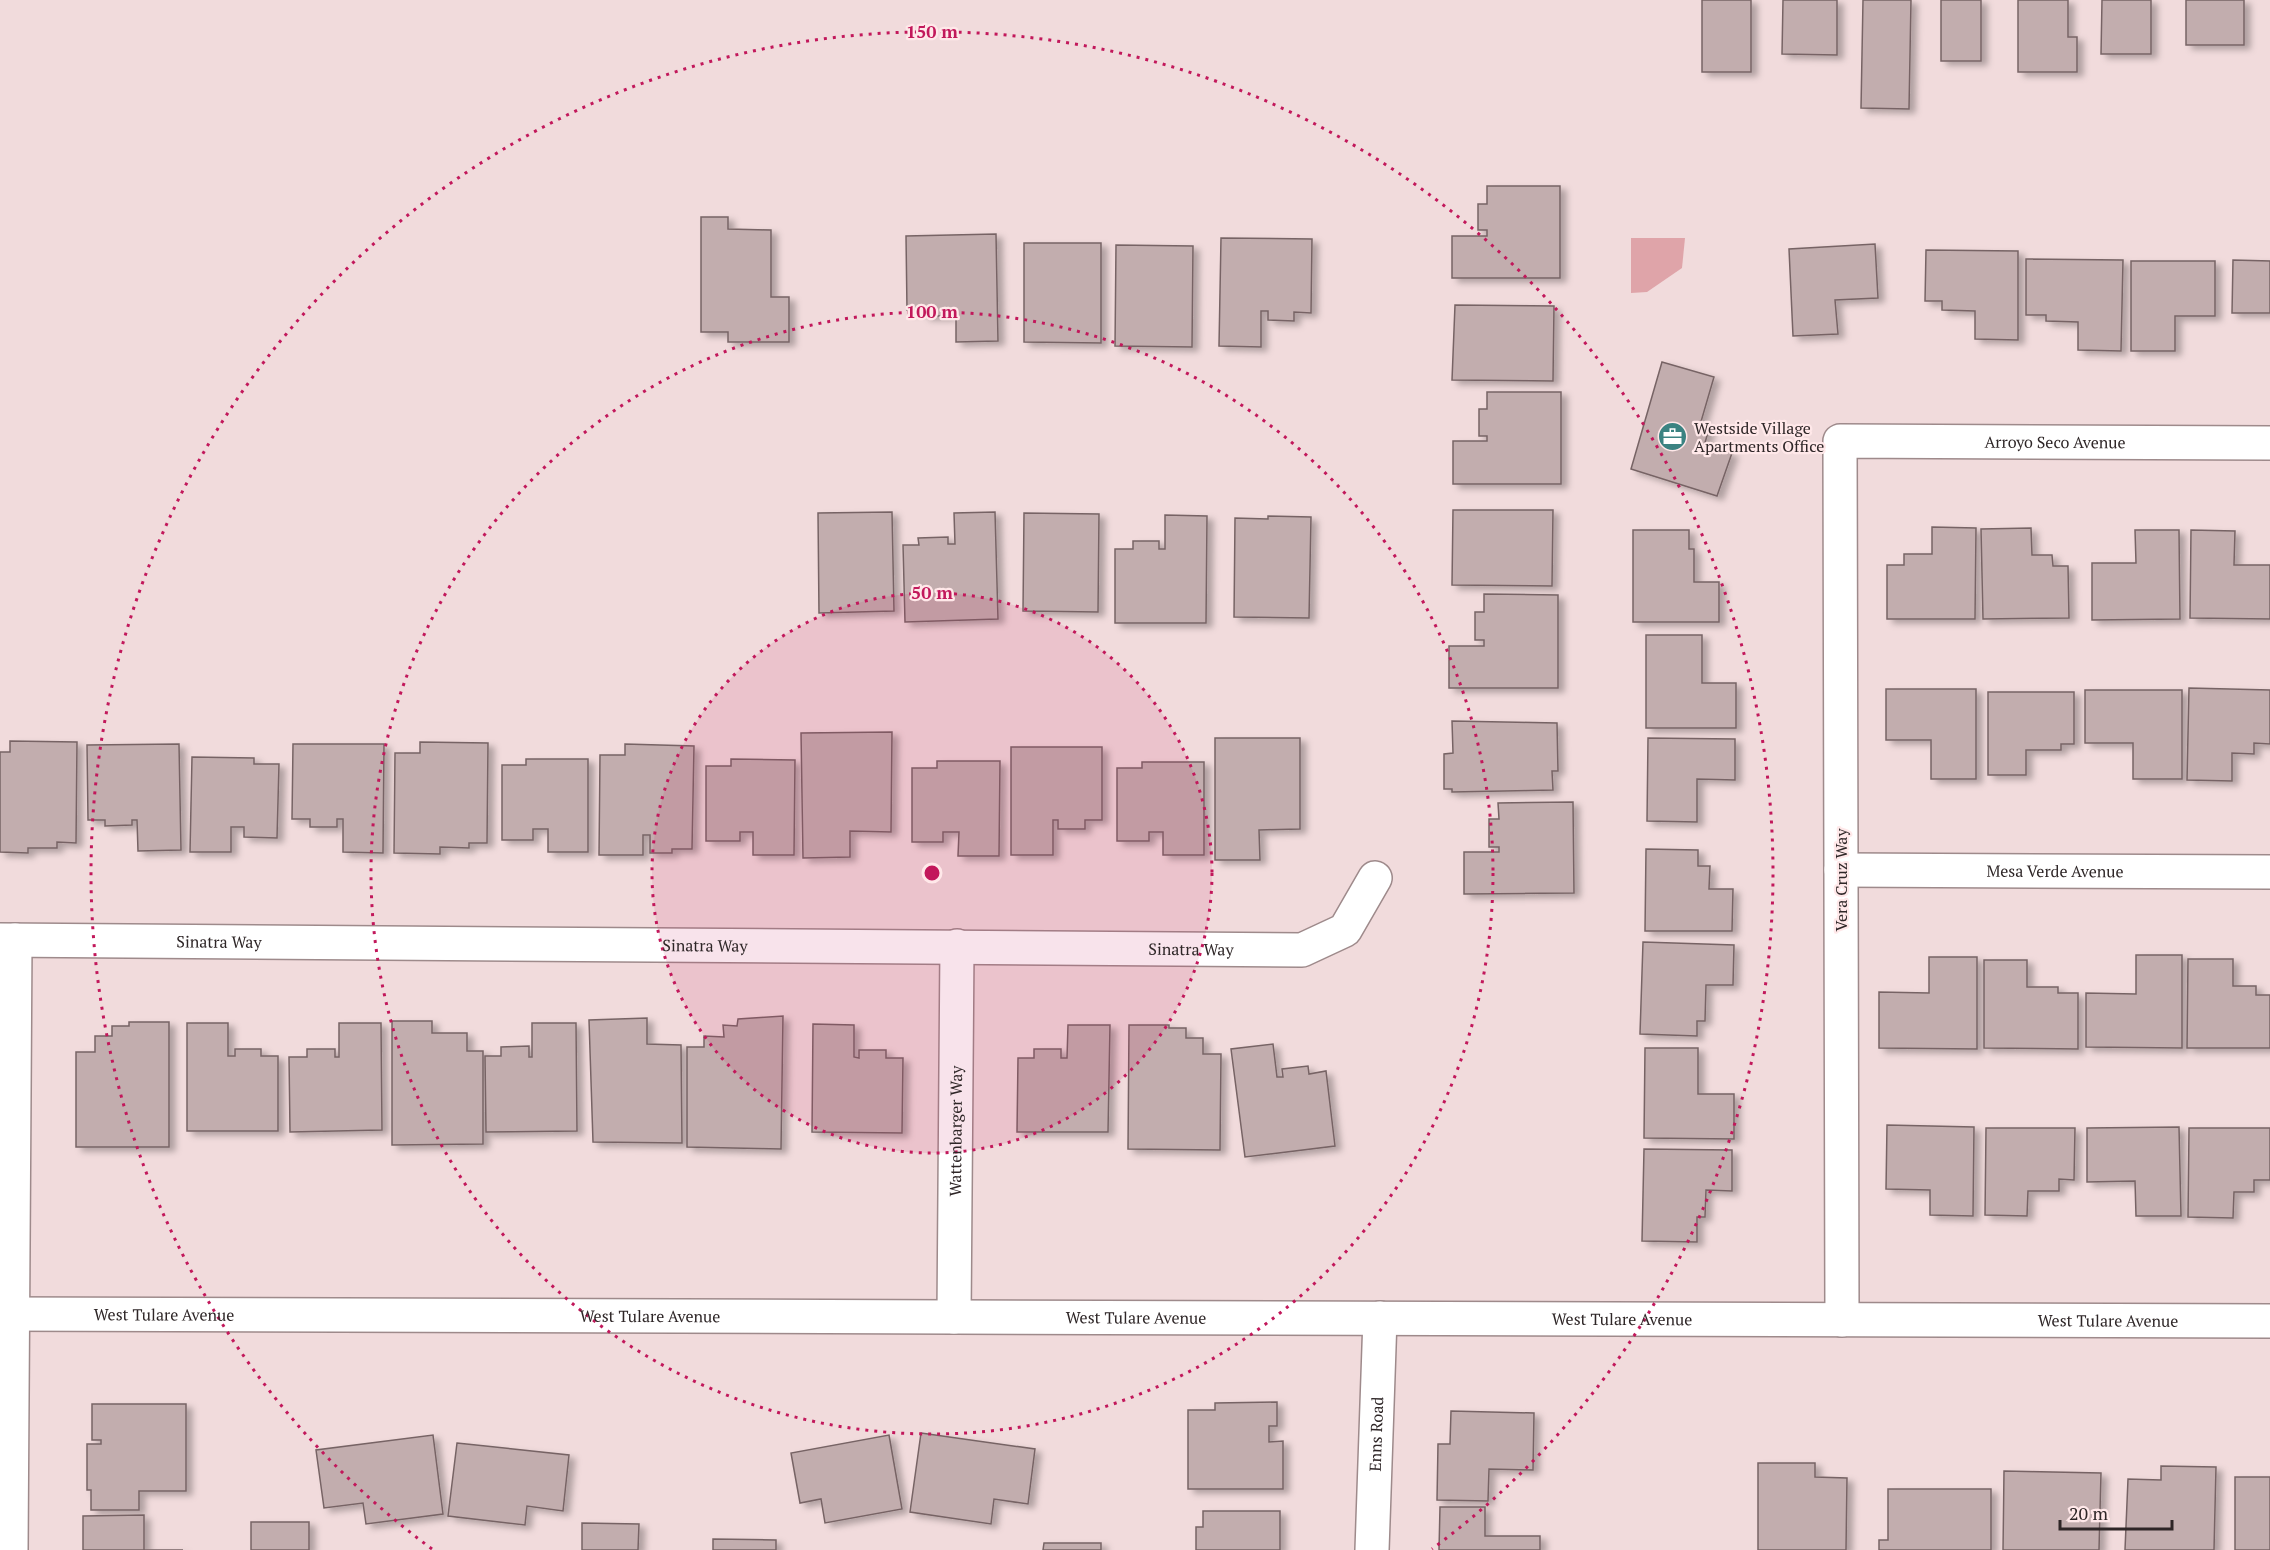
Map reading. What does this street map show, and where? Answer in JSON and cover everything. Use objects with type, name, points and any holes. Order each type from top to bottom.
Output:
[{"type":"street","name":"Arroyo Seco Avenue","points":[[1840,441],[2270,443]]},
{"type":"street","name":"Vera Cruz Way","points":[[1840,441],[1842,1320]]},
{"type":"street","name":"Mesa Verde Avenue","points":[[1841,870],[2270,872]]},
{"type":"street","name":"Sinatra Way","points":[[7,940],[1302,950],[1345,930],[1375,878]]},
{"type":"street","points":[[7,940],[7,1314],[11,1550]]},
{"type":"street","name":"Wattenbarger Way","points":[[954,1317],[957,946]]},
{"type":"street","name":"West Tulare Avenue","points":[[7,1314],[2270,1321]]},
{"type":"street","name":"Enns Road","points":[[1372,1550],[1380,1318]]},
{"type":"shaded area","points":[[1631,238],[1685,238],[1682,268],[1647,292],[1631,293]]},
{"type":"building","points":[[1702,0],[1751,0],[1751,72],[1702,72]]},
{"type":"building","points":[[1783,0],[1837,0],[1837,55],[1782,54]]},
{"type":"building","points":[[1863,0],[1911,0],[1909,109],[1861,108]]},
{"type":"building","points":[[1941,0],[1981,0],[1981,61],[1941,61]]},
{"type":"building","points":[[2018,0],[2068,0],[2068,37],[2077,37],[2077,72],[2018,72]]},
{"type":"building","points":[[2102,0],[2151,0],[2151,54],[2101,54]]},
{"type":"building","points":[[2186,0],[2244,0],[2244,45],[2186,45]]},
{"type":"building","points":[[1487,186],[1560,186],[1560,278],[1452,278],[1452,236],[1487,236],[1487,230],[1478,230],[1478,204],[1487,204]]},
{"type":"building","points":[[701,217],[728,217],[728,229],[771,230],[771,297],[789,297],[789,342],[728,342],[728,332],[701,332]]},
{"type":"building","points":[[996,234],[998,341],[956,342],[956,309],[949,309],[949,316],[924,316],[924,310],[907,310],[906,236]]},
{"type":"building","points":[[1221,238],[1312,239],[1311,313],[1294,312],[1294,321],[1268,320],[1268,311],[1261,311],[1261,347],[1219,346]]},
{"type":"building","points":[[1024,243],[1101,243],[1101,343],[1024,342]]},
{"type":"building","points":[[1875,244],[1878,298],[1835,300],[1838,334],[1793,336],[1789,249]]},
{"type":"building","points":[[1116,245],[1193,246],[1192,347],[1115,346]]},
{"type":"building","points":[[1926,250],[2018,251],[2018,340],[1975,339],[1975,311],[1942,310],[1942,301],[1925,301]]},
{"type":"building","points":[[2026,259],[2123,260],[2121,351],[2078,350],[2078,322],[2046,321],[2046,315],[2026,315]]},
{"type":"building","points":[[2233,260],[2270,261],[2270,313],[2232,313]]},
{"type":"building","points":[[2131,261],[2215,261],[2215,316],[2175,316],[2175,351],[2131,351]]},
{"type":"building","points":[[1455,305],[1554,306],[1553,381],[1452,380]]},
{"type":"building","name":"Westside Village Apartments Office","points":[[1662,362],[1714,377],[1700,425],[1709,429],[1704,446],[1732,453],[1717,496],[1631,469]]},
{"type":"building","points":[[1487,392],[1561,392],[1561,484],[1453,484],[1453,441],[1487,441],[1487,436],[1479,436],[1479,409],[1487,409]]},
{"type":"building","points":[[1453,510],[1553,510],[1552,586],[1452,585]]},
{"type":"building","points":[[892,512],[894,611],[819,613],[818,513]]},
{"type":"building","points":[[995,512],[998,619],[905,622],[903,545],[919,545],[918,538],[948,537],[948,544],[955,544],[954,513]]},
{"type":"building","points":[[1024,513],[1099,514],[1098,612],[1023,611]]},
{"type":"building","points":[[1165,515],[1207,516],[1206,623],[1115,623],[1115,549],[1133,549],[1133,541],[1159,541],[1159,549],[1165,549]]},
{"type":"building","points":[[1268,516],[1311,517],[1309,618],[1234,617],[1235,518],[1268,519]]},
{"type":"building","points":[[1932,527],[1976,528],[1975,619],[1887,619],[1887,565],[1904,565],[1904,554],[1932,554]]},
{"type":"building","points":[[2031,528],[2032,555],[2052,555],[2053,566],[2068,566],[2069,618],[1983,619],[1981,529]]},
{"type":"building","points":[[1633,530],[1689,530],[1689,549],[1694,549],[1694,582],[1719,582],[1719,622],[1633,622]]},
{"type":"building","points":[[2135,530],[2179,530],[2180,619],[2092,620],[2092,563],[2136,563]]},
{"type":"building","points":[[2191,530],[2235,531],[2234,565],[2270,565],[2270,619],[2190,618]]},
{"type":"building","points":[[1484,594],[1558,595],[1558,688],[1449,688],[1449,646],[1484,646],[1484,640],[1475,640],[1475,612],[1484,612]]},
{"type":"building","points":[[1646,635],[1702,635],[1702,683],[1736,683],[1736,728],[1646,728]]},
{"type":"building","points":[[2189,688],[2270,690],[2270,744],[2254,743],[2254,754],[2232,753],[2232,781],[2187,780]]},
{"type":"building","points":[[1886,689],[1976,689],[1976,779],[1931,779],[1931,740],[1886,740]]},
{"type":"building","points":[[2085,690],[2182,690],[2182,779],[2133,779],[2133,743],[2085,743]]},
{"type":"building","points":[[1988,692],[2074,692],[2074,744],[2061,744],[2061,750],[2026,750],[2026,775],[1988,775]]},
{"type":"building","points":[[1452,721],[1557,723],[1558,771],[1552,771],[1553,790],[1452,792],[1452,789],[1444,789],[1444,754],[1453,753]]},
{"type":"building","points":[[892,732],[891,832],[850,831],[850,857],[803,858],[801,733]]},
{"type":"building","points":[[1215,738],[1300,738],[1300,829],[1259,830],[1260,860],[1215,860]]},
{"type":"building","points":[[1648,738],[1735,739],[1735,780],[1697,779],[1697,822],[1647,821]]},
{"type":"building","points":[[10,741],[77,742],[76,843],[57,842],[57,848],[28,848],[28,853],[0,852],[0,752],[10,752]]},
{"type":"building","points":[[420,742],[488,743],[487,843],[469,843],[469,848],[440,847],[440,854],[394,853],[395,753],[420,753]]},
{"type":"building","points":[[179,744],[181,850],[138,851],[137,820],[132,820],[132,825],[105,826],[105,820],[88,820],[87,745]]},
{"type":"building","points":[[293,744],[384,744],[383,853],[343,852],[343,819],[337,819],[337,827],[310,827],[310,819],[292,819]]},
{"type":"building","points":[[625,744],[694,746],[692,849],[672,849],[672,853],[650,853],[650,835],[643,835],[643,855],[599,855],[600,755],[625,755]]},
{"type":"building","points":[[1011,747],[1102,747],[1102,820],[1085,820],[1085,829],[1058,829],[1058,820],[1053,820],[1053,855],[1011,855]]},
{"type":"building","points":[[192,757],[254,758],[254,764],[279,764],[277,838],[244,837],[244,827],[231,827],[231,852],[190,852]]},
{"type":"building","points":[[526,759],[588,759],[588,852],[548,852],[548,829],[533,829],[533,840],[502,840],[502,765],[526,765]]},
{"type":"building","points":[[731,759],[795,760],[794,855],[753,855],[753,832],[740,832],[740,841],[706,841],[706,766],[731,766]]},
{"type":"building","points":[[937,761],[1000,761],[999,856],[958,856],[959,832],[943,832],[943,842],[912,842],[912,768],[937,768]]},
{"type":"building","points":[[1142,762],[1204,762],[1204,855],[1163,855],[1163,832],[1149,832],[1149,841],[1117,841],[1117,768],[1142,768]]},
{"type":"building","points":[[1573,802],[1574,893],[1464,894],[1464,852],[1499,852],[1499,847],[1489,847],[1489,819],[1499,819],[1498,803]]},
{"type":"building","points":[[1646,849],[1698,850],[1698,866],[1710,866],[1709,889],[1733,889],[1732,931],[1645,931]]},
{"type":"building","points":[[1643,942],[1734,945],[1733,985],[1706,985],[1705,1021],[1697,1021],[1697,1036],[1640,1034]]},
{"type":"building","points":[[2136,955],[2182,955],[2182,1048],[2086,1047],[2086,993],[2136,994]]},
{"type":"building","points":[[1929,957],[1977,957],[1977,1049],[1879,1048],[1879,992],[1929,993]]},
{"type":"building","points":[[2188,959],[2233,959],[2233,986],[2256,986],[2256,995],[2270,995],[2270,1048],[2187,1048]]},
{"type":"building","points":[[1984,960],[2027,960],[2027,987],[2058,987],[2058,993],[2078,993],[2078,1049],[1984,1048]]},
{"type":"building","points":[[783,1016],[781,1149],[687,1147],[687,1047],[704,1047],[704,1036],[724,1037],[723,1025],[737,1026],[738,1019]]},
{"type":"building","points":[[647,1018],[647,1044],[681,1045],[682,1143],[593,1142],[589,1020]]},
{"type":"building","points":[[392,1021],[432,1021],[432,1033],[467,1033],[467,1051],[483,1051],[483,1144],[392,1145]]},
{"type":"building","points":[[129,1022],[169,1022],[169,1147],[76,1147],[76,1052],[95,1052],[95,1036],[112,1036],[112,1026],[129,1026]]},
{"type":"building","points":[[187,1023],[228,1023],[228,1056],[235,1056],[235,1049],[261,1049],[261,1056],[278,1056],[278,1131],[187,1131]]},
{"type":"building","points":[[339,1023],[381,1023],[382,1130],[290,1132],[289,1057],[307,1057],[307,1049],[335,1049],[335,1057],[339,1057]]},
{"type":"building","points":[[532,1023],[576,1023],[577,1131],[486,1132],[485,1056],[501,1056],[501,1047],[529,1046],[529,1057],[532,1057]]},
{"type":"building","points":[[813,1024],[854,1025],[854,1057],[859,1058],[859,1050],[886,1050],[886,1058],[903,1058],[902,1133],[812,1132]]},
{"type":"building","points":[[1068,1025],[1110,1025],[1108,1132],[1017,1132],[1018,1058],[1034,1058],[1034,1049],[1061,1049],[1061,1058],[1067,1058]]},
{"type":"building","points":[[1129,1025],[1169,1025],[1169,1028],[1186,1028],[1186,1038],[1203,1038],[1203,1054],[1221,1054],[1220,1150],[1128,1149]]},
{"type":"building","points":[[1273,1044],[1277,1077],[1283,1077],[1282,1069],[1308,1066],[1309,1074],[1326,1071],[1335,1146],[1245,1157],[1231,1049]]},
{"type":"building","points":[[1645,1048],[1698,1048],[1698,1094],[1734,1094],[1734,1139],[1644,1138]]},
{"type":"building","points":[[1887,1125],[1974,1127],[1973,1216],[1930,1215],[1930,1190],[1886,1189]]},
{"type":"building","points":[[2179,1127],[2181,1216],[2136,1216],[2135,1181],[2087,1182],[2087,1128]]},
{"type":"building","points":[[1986,1128],[2075,1128],[2074,1180],[2059,1179],[2059,1191],[2028,1191],[2027,1216],[1985,1215]]},
{"type":"building","points":[[2189,1128],[2270,1128],[2270,1180],[2254,1180],[2254,1192],[2234,1192],[2233,1218],[2188,1217]]},
{"type":"building","points":[[1644,1149],[1732,1150],[1732,1191],[1706,1190],[1705,1217],[1697,1217],[1697,1242],[1642,1241]]},
{"type":"building","points":[[1277,1402],[1277,1426],[1269,1426],[1269,1442],[1283,1441],[1283,1489],[1188,1489],[1188,1410],[1215,1410],[1215,1403]]},
{"type":"building","points":[[92,1404],[186,1404],[186,1491],[139,1491],[139,1510],[91,1510],[91,1490],[87,1490],[87,1444],[101,1444],[101,1440],[92,1440]]},
{"type":"building","points":[[1451,1411],[1534,1413],[1533,1470],[1489,1469],[1488,1501],[1437,1500],[1438,1444],[1450,1444]]},
{"type":"building","points":[[921,1433],[1035,1449],[1028,1504],[994,1499],[991,1524],[910,1512]]},
{"type":"building","points":[[433,1435],[443,1514],[366,1524],[363,1503],[324,1508],[316,1450]]},
{"type":"building","points":[[889,1435],[902,1509],[825,1523],[821,1499],[800,1503],[791,1453]]},
{"type":"building","points":[[457,1443],[569,1455],[563,1511],[527,1506],[525,1525],[448,1516]]},
{"type":"building","points":[[1758,1463],[1815,1463],[1815,1477],[1847,1478],[1846,1550],[1758,1550]]},
{"type":"building","points":[[2161,1466],[2216,1467],[2214,1550],[2125,1550],[2128,1479],[2161,1480]]},
{"type":"building","points":[[2004,1471],[2101,1473],[2099,1550],[2003,1550]]},
{"type":"building","points":[[2235,1477],[2270,1477],[2270,1550],[2235,1550]]},
{"type":"building","points":[[1888,1489],[1991,1489],[1991,1550],[1879,1550],[1879,1540],[1888,1540]]},
{"type":"building","points":[[1440,1507],[1485,1507],[1485,1536],[1540,1536],[1540,1550],[1439,1550]]},
{"type":"building","points":[[1203,1511],[1280,1511],[1280,1550],[1196,1550],[1196,1527],[1203,1527]]},
{"type":"building","points":[[144,1515],[144,1550],[83,1550],[83,1516]]},
{"type":"building","points":[[251,1522],[309,1522],[309,1550],[251,1550]]},
{"type":"building","points":[[582,1523],[639,1524],[638,1550],[582,1550]]},
{"type":"building","points":[[713,1539],[776,1540],[776,1550],[713,1550]]},
{"type":"building","points":[[1044,1543],[1101,1543],[1101,1550],[1043,1550]]},
{"type":"place","name":"Westside Village Apartments Office","points":[[1673,437]]}]
